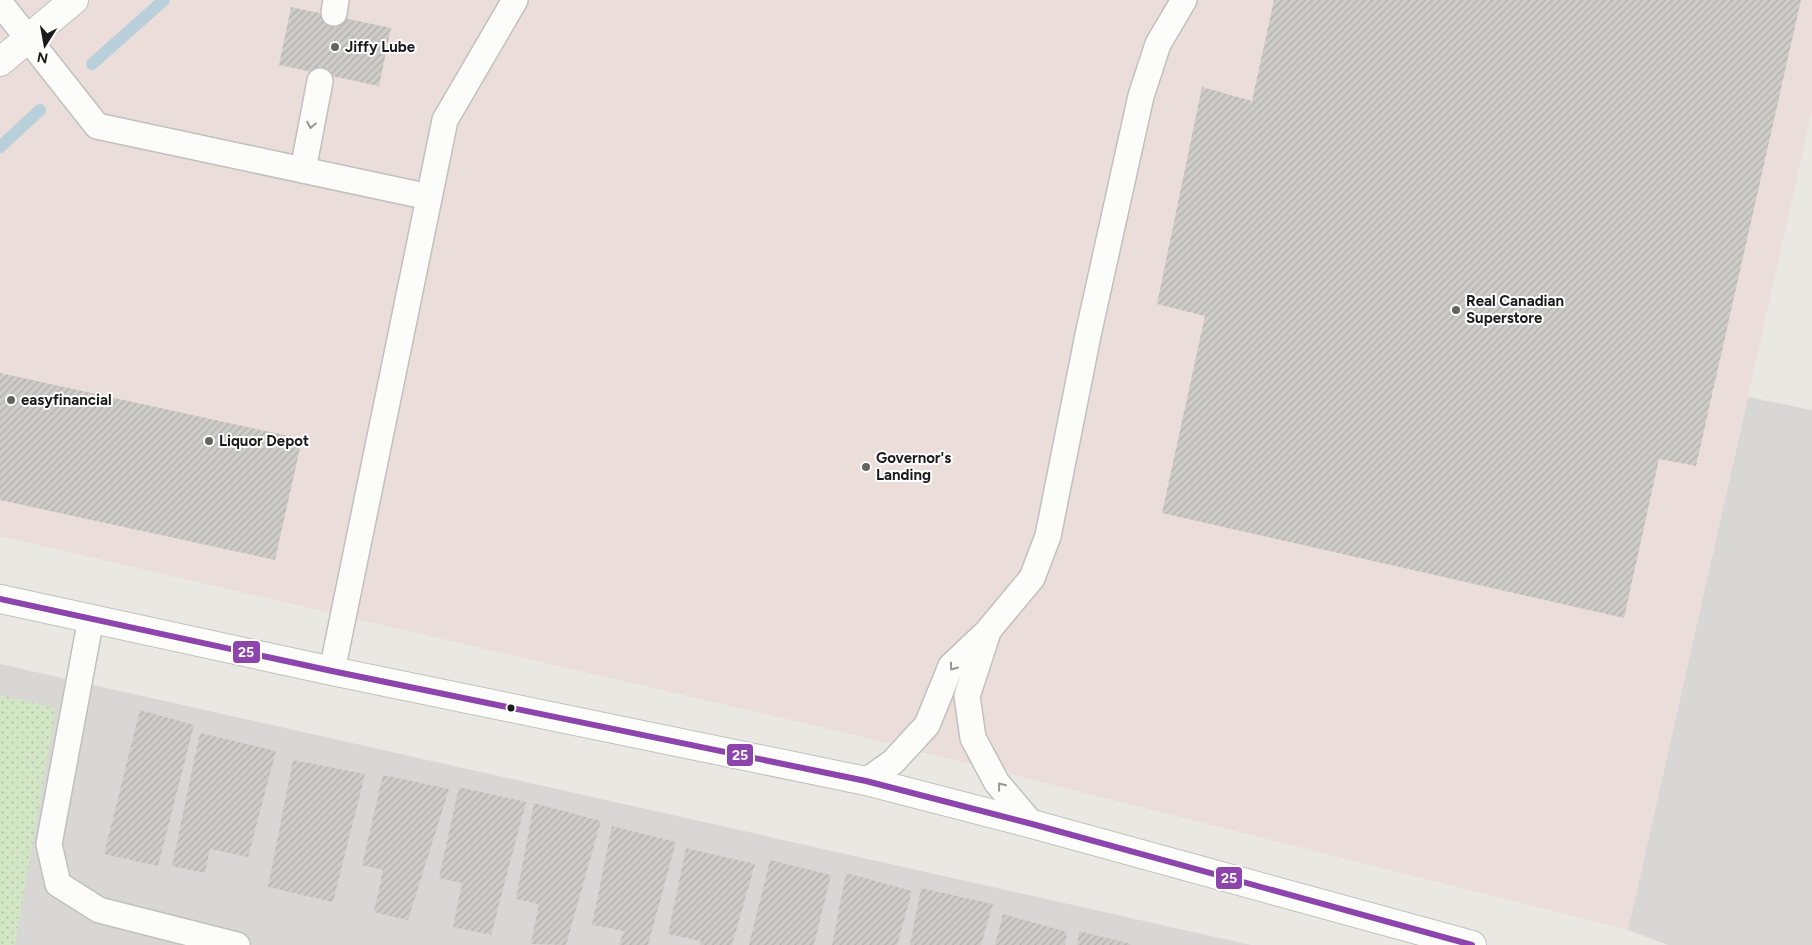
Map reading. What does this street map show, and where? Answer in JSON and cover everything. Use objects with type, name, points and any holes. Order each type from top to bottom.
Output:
[{"type":"street","points":[[0,62],[74,0]]},
{"type":"street","points":[[0,599],[866,782],[1032,824],[1472,945]]},
{"type":"lane","points":[[332,670],[445,120],[515,0]]},
{"type":"lane","points":[[866,782],[894,762],[927,725],[952,666],[987,632],[1032,578],[1048,536],[1088,335],[1141,96],[1158,44],[1184,0]]},
{"type":"lane","points":[[0,3],[96,126],[429,197]]},
{"type":"lane","points":[[303,170],[320,81]]},
{"type":"lane","points":[[92,618],[49,844],[58,884],[99,910],[191,940],[237,945]]},
{"type":"lane","points":[[987,632],[967,696],[973,738],[997,783],[1032,824]]},
{"type":"shaded area","name":"Governor's Landing","points":[[0,0],[1812,0],[1812,111],[1628,930],[855,735],[0,536]]},
{"type":"shaded area","points":[[1748,397],[1812,410],[1812,945],[1668,945],[1628,930]]},
{"type":"shaded area","points":[[0,664],[1251,945],[0,945]]},
{"type":"green space","points":[[0,695],[56,708],[15,945],[0,945]]},
{"type":"building","name":"Real Canadian Superstore","points":[[1274,0],[1801,0],[1696,466],[1659,459],[1624,618],[1162,513],[1205,316],[1157,304],[1202,87],[1252,101]]},
{"type":"building","name":"Jiffy Lube","points":[[291,7],[391,28],[379,86],[279,65]]},
{"type":"building","points":[[0,373],[302,439],[275,560],[0,500]]},
{"type":"building","points":[[140,710],[194,725],[158,866],[104,854]]},
{"type":"building","points":[[200,733],[276,751],[248,857],[210,849],[205,873],[172,866]]},
{"type":"building","points":[[293,760],[365,774],[333,902],[268,887]]},
{"type":"building","points":[[383,775],[449,789],[408,920],[374,912],[383,870],[362,865]]},
{"type":"building","points":[[459,787],[526,802],[491,935],[453,927],[462,883],[439,878]]},
{"type":"building","points":[[534,803],[601,821],[566,945],[531,944],[539,904],[516,899]]},
{"type":"building","points":[[612,826],[676,842],[648,945],[619,945],[624,931],[592,925]]},
{"type":"building","points":[[686,848],[755,864],[732,945],[700,945],[701,941],[668,934]]},
{"type":"building","points":[[770,860],[831,875],[814,945],[749,945]]},
{"type":"building","points":[[846,873],[912,891],[897,945],[832,945]]},
{"type":"building","points":[[921,888],[993,904],[981,945],[910,945]]},
{"type":"building","points":[[1003,914],[1067,932],[1065,945],[995,945]]},
{"type":"building","points":[[1079,931],[1131,944],[1131,945],[1077,945]]},
{"type":"waterway","points":[[92,64],[164,0]]},
{"type":"waterway","points":[[0,147],[40,110]]},
{"type":"transit line","name":"25","points":[[0,599],[332,671],[866,781],[1032,824],[1472,945]]},
{"type":"place","name":"Jiffy Lube","points":[[335,47]]},
{"type":"place","name":"Real Canadian Superstore","points":[[1456,310]]},
{"type":"place","name":"easyfinancial","points":[[11,400]]},
{"type":"place","name":"Liquor Depot","points":[[209,441]]},
{"type":"place","name":"Governor's Landing","points":[[866,467]]}]
